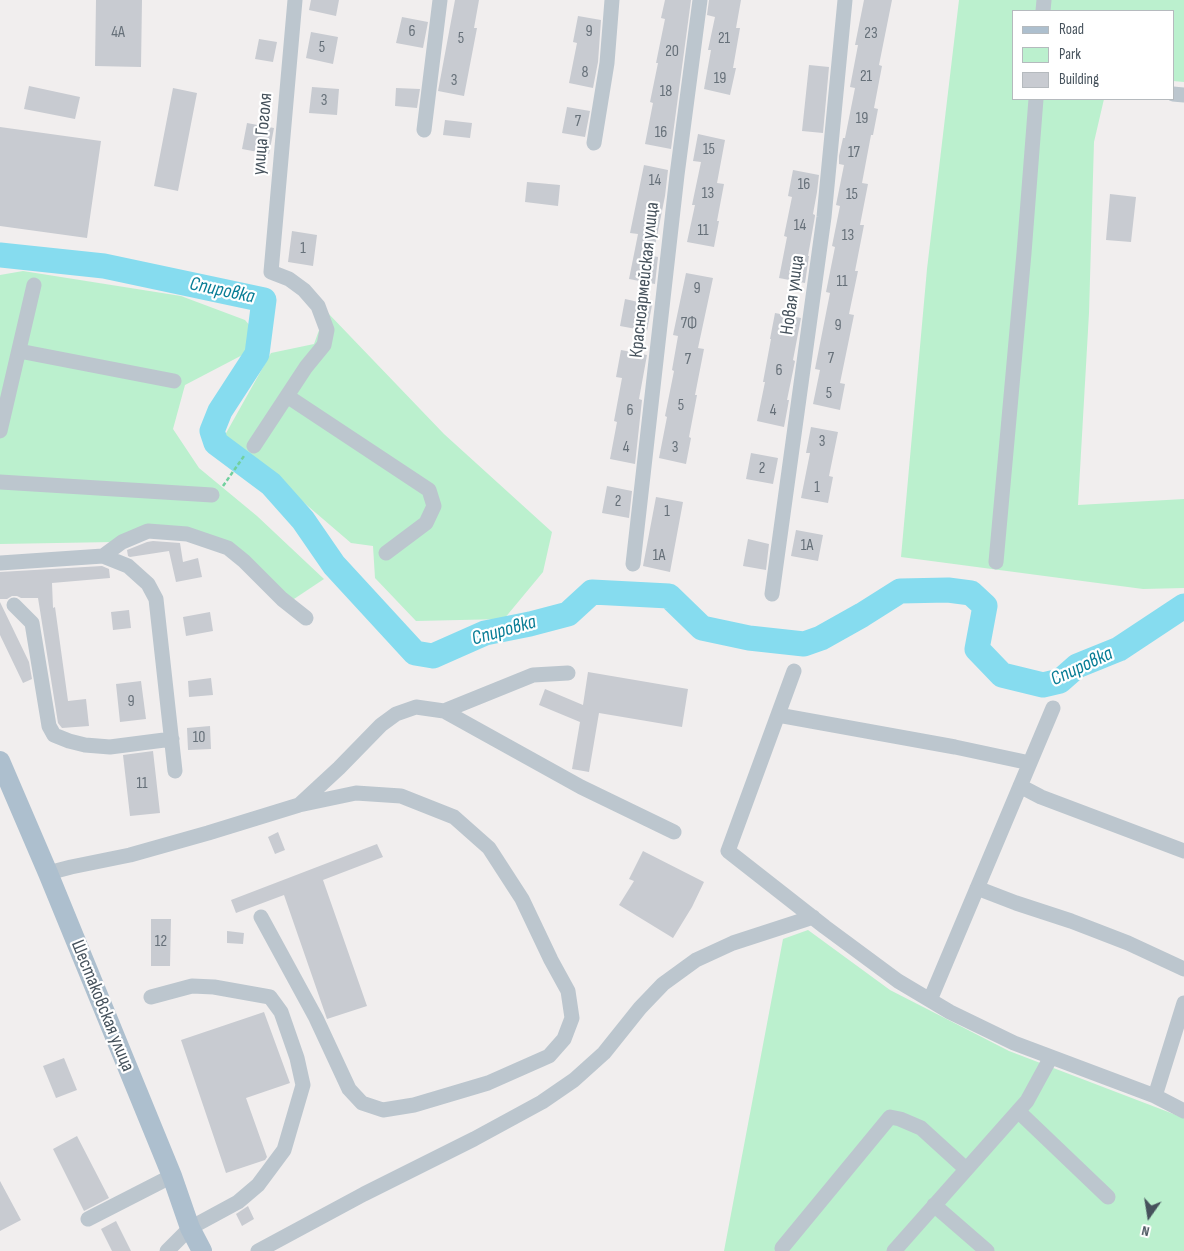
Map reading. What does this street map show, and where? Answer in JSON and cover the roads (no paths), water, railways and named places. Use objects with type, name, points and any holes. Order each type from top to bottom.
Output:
[{"type":"main road","name":"Шестаковская улица","points":[[0,761],[172,1176],[190,1228],[202,1251]]},
{"type":"street","name":"улица Гоголя","points":[[288,396],[306,367],[324,345],[327,330],[318,306],[304,290],[289,279],[271,272],[295,0]]},
{"type":"street","points":[[424,130],[440,0]]},
{"type":"street","points":[[594,143],[607,63],[612,0]]},
{"type":"street","name":"Красноармейская улица","points":[[633,564],[677,175],[700,0]]},
{"type":"street","name":"Новая улица","points":[[772,594],[824,217],[846,0]]},
{"type":"street","points":[[996,562],[1036,100]]},
{"type":"street","points":[[0,431],[34,285]]},
{"type":"street","points":[[18,351],[174,381]]},
{"type":"street","points":[[249,451],[288,396],[429,490],[434,506],[426,523],[386,553]]},
{"type":"street","points":[[0,482],[212,495]]},
{"type":"street","points":[[103,556],[122,542],[148,531],[186,534],[228,548],[282,599],[306,618]]},
{"type":"street","points":[[0,562],[103,556],[128,566],[148,584],[156,599],[175,771]]},
{"type":"street","points":[[14,605],[32,624],[49,726],[54,735],[85,745],[110,747],[172,739]]},
{"type":"street","points":[[794,671],[728,851],[898,981],[950,1012],[1014,1043],[1154,1096],[1184,1111]]},
{"type":"street","points":[[444,711],[533,675],[568,673]]},
{"type":"street","points":[[299,805],[381,726],[396,714],[416,707],[444,711],[581,787],[674,832]]},
{"type":"street","points":[[930,1000],[1053,708]]},
{"type":"street","points":[[778,715],[956,747],[1030,763]]},
{"type":"street","points":[[1020,786],[1041,797],[1184,851]]},
{"type":"street","points":[[48,873],[130,855],[299,805],[356,792],[401,796],[454,817],[488,848],[522,900],[568,991],[572,1018],[564,1039],[549,1056],[488,1083],[414,1105],[383,1110],[362,1103],[350,1089],[316,1018],[261,917]]},
{"type":"street","points":[[977,888],[1128,943],[1184,970]]},
{"type":"street","points":[[258,1251],[542,1102],[574,1080],[604,1053],[662,984],[696,960],[733,943],[813,917]]},
{"type":"street","points":[[151,997],[192,986],[214,987],[270,997],[281,1012],[297,1058],[303,1085],[284,1150],[258,1185],[238,1202],[190,1228],[167,1251]]},
{"type":"street","points":[[1154,1096],[1184,1004]]},
{"type":"street","points":[[894,1251],[1027,1101],[1051,1057]]},
{"type":"street","points":[[1018,1112],[1108,1197]]},
{"type":"street","points":[[782,1248],[890,1117],[921,1128],[966,1169]]},
{"type":"street","points":[[88,1219],[172,1176]]},
{"type":"street","points":[[934,1205],[987,1251]]},
{"type":"waterway","name":"Спировка","points":[[0,255],[104,266],[264,300],[257,354],[220,411],[212,431],[216,443],[271,484],[303,520],[334,565],[415,653],[433,656],[485,633],[568,614],[592,592],[669,596],[702,628],[749,638],[804,644],[821,638],[900,591],[948,590],[971,593],[985,606],[977,649],[1002,675],[1043,685],[1060,681],[1077,666],[1119,649],[1184,606]]}]
